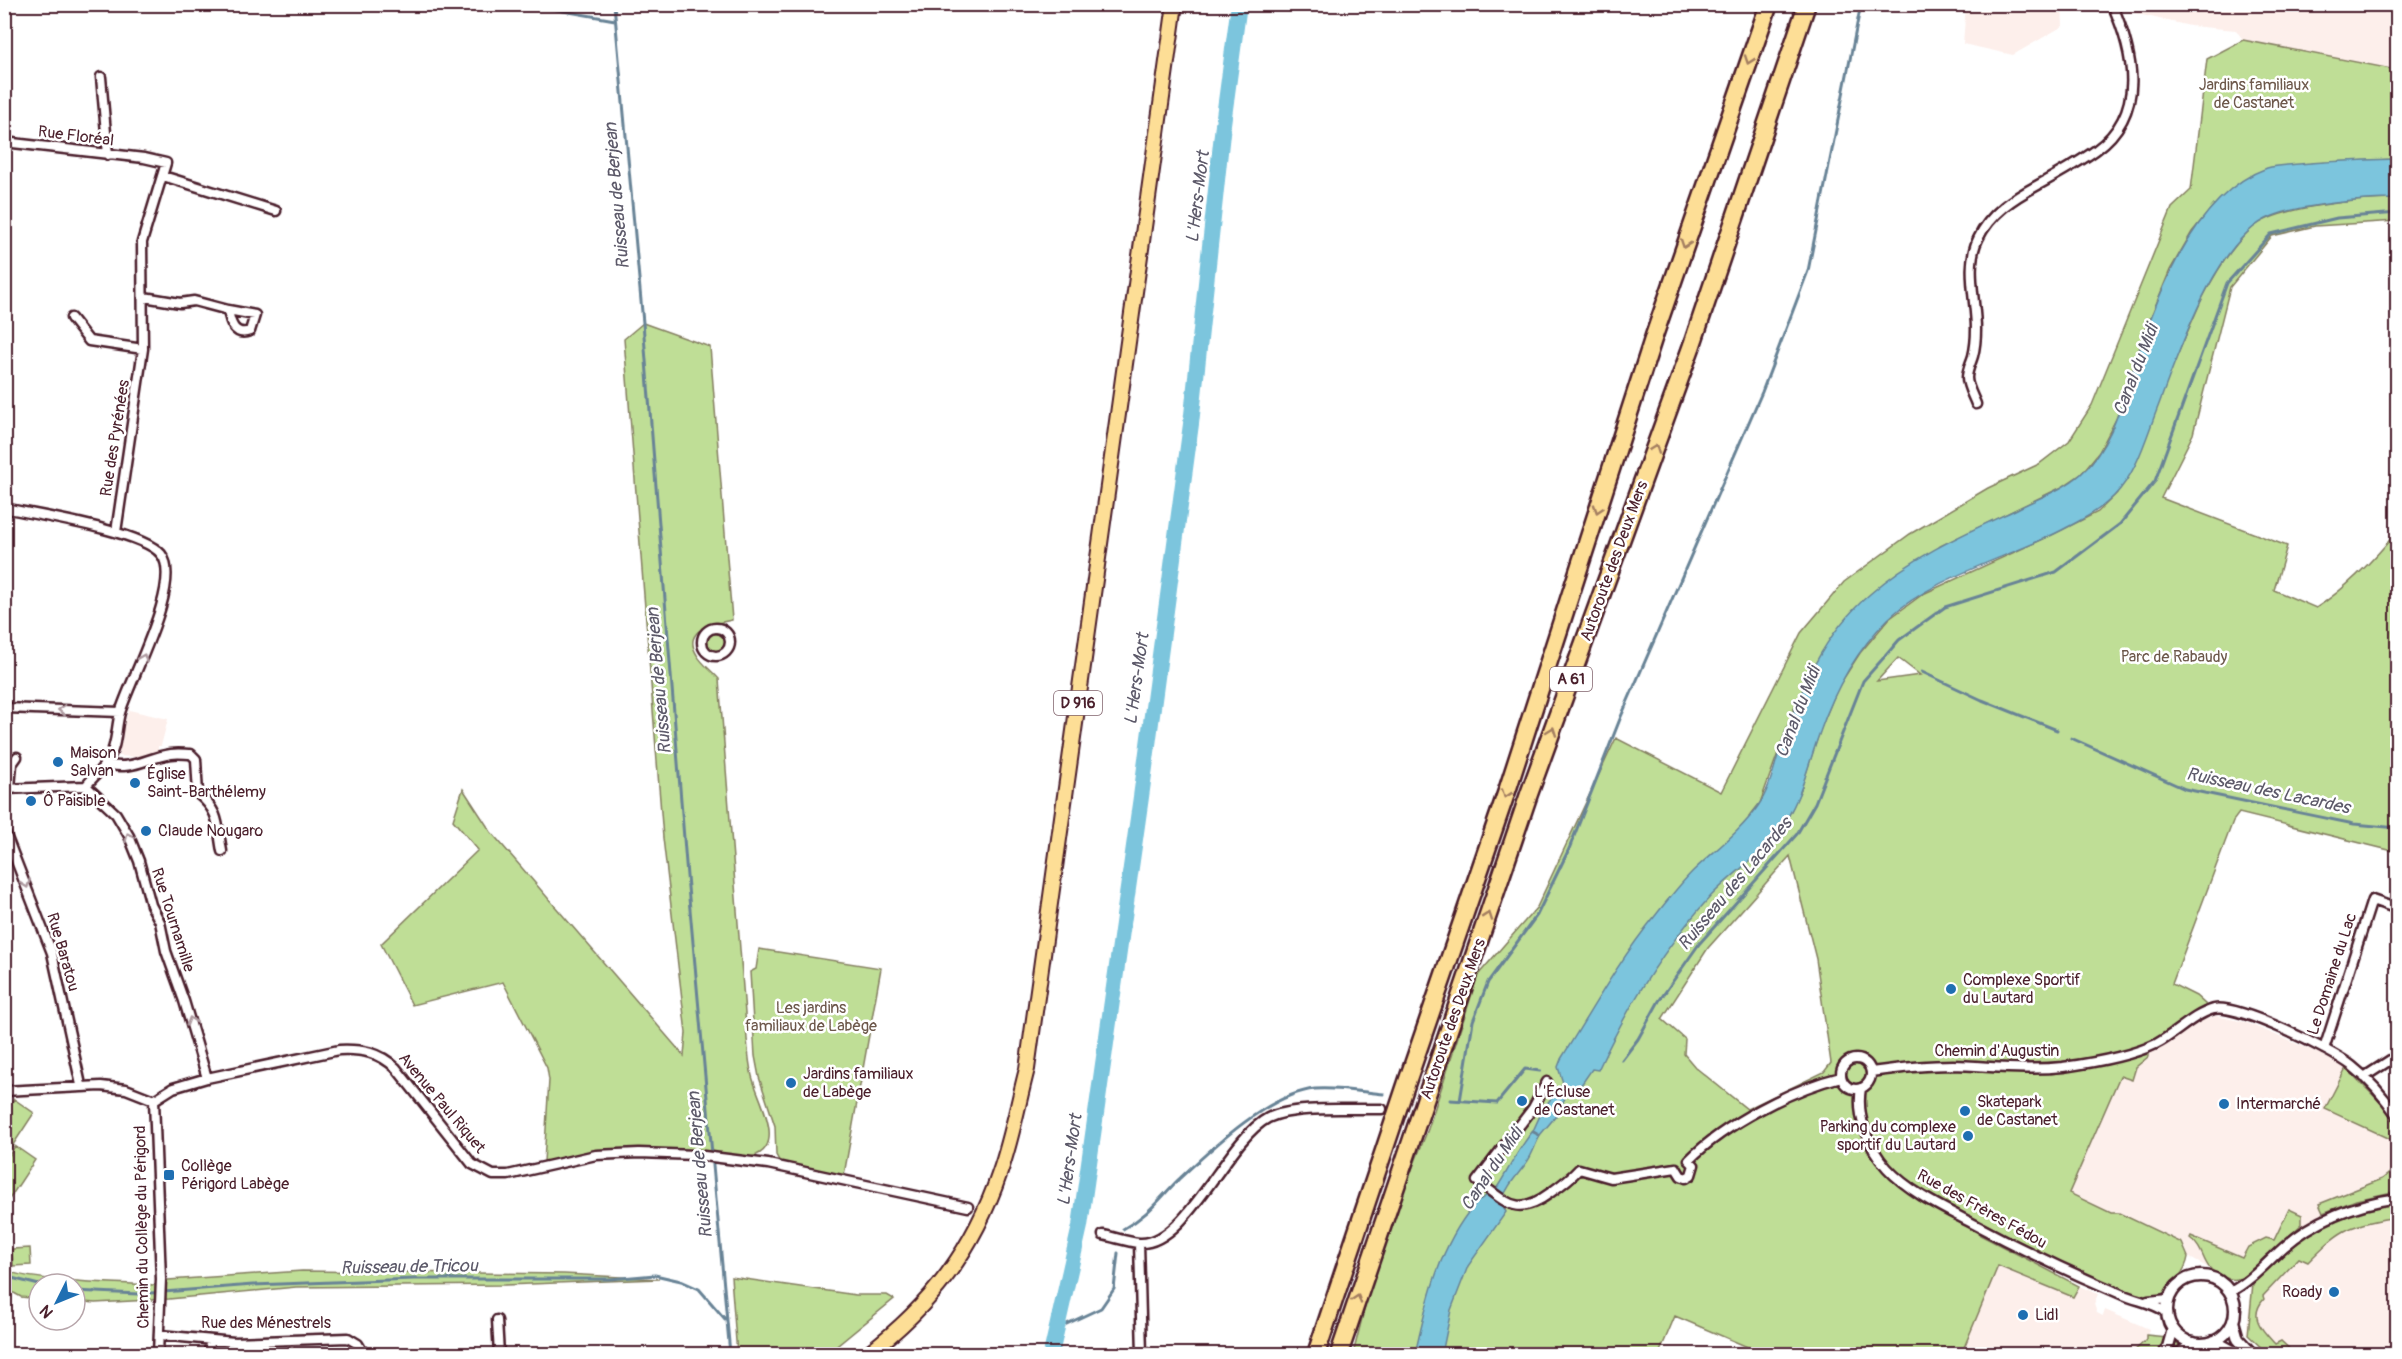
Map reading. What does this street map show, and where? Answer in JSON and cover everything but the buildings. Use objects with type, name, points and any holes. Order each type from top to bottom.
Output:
[{"type":"highway","name":"Autoroute des Deux Mers","points":[[1316,1354],[1508,788],[1653,336],[1769,4]]},
{"type":"highway","name":"Autoroute des Deux Mers","points":[[1339,1354],[1529,794],[1692,345],[1807,4]]},
{"type":"main road","name":"D 916","points":[[867,1354],[921,1309],[954,1268],[972,1238],[1000,1172],[1027,1069],[1175,4]]},
{"type":"street","points":[[1976,404],[1967,379],[1974,355],[1976,330],[1973,257],[1976,241],[1984,227],[1999,210],[2018,196],[2098,149],[2113,134],[2123,118],[2131,97],[2133,75],[2129,50],[2112,4]]},
{"type":"street","points":[[101,77],[108,155]]},
{"type":"street","name":"Rue Floréal","points":[[4,142],[144,158],[166,163],[163,176]]},
{"type":"street","points":[[163,176],[276,211]]},
{"type":"street","name":"Rue des Pyrénées","points":[[116,532],[143,349],[142,242],[163,176]]},
{"type":"street","points":[[144,297],[180,303],[194,301],[228,310]]},
{"type":"street","points":[[71,318],[89,341],[143,349]]},
{"type":"street","points":[[4,508],[129,534],[149,543],[161,554],[166,564],[159,614],[120,712],[110,757],[86,786],[7,789],[12,764],[17,757]]},
{"type":"street","points":[[4,708],[120,712]]},
{"type":"street","points":[[104,764],[117,767],[135,766],[171,754],[191,754],[196,759],[198,794],[210,804],[215,812],[222,851]]},
{"type":"street","name":"Rue Tournamille","points":[[86,786],[116,814],[129,836],[139,861],[151,906],[160,922],[169,960],[207,1078]]},
{"type":"street","name":"Rue Baratou","points":[[4,830],[52,953],[81,1085]]},
{"type":"street","name":"Le Domaine du Lac","points":[[2324,1049],[2372,900],[2397,909]]},
{"type":"street","name":"Chemin d'Augustin","points":[[1871,1072],[1914,1066],[2043,1068],[2082,1064],[2146,1048],[2200,1015],[2217,1009],[2240,1012],[2342,1059],[2364,1077],[2397,1117]]},
{"type":"street","name":"Avenue Paul Riquet","points":[[154,1100],[173,1088],[207,1078],[339,1050],[362,1050],[380,1056],[396,1068],[472,1164],[494,1175],[596,1155],[639,1153],[696,1155],[768,1164],[968,1207]]},
{"type":"street","points":[[2364,1077],[2397,1055]]},
{"type":"street","points":[[1854,1058],[1866,1062],[1871,1072],[1867,1085],[1861,1088],[1848,1087],[1841,1077],[1844,1065],[1854,1058]]},
{"type":"street","points":[[1547,1082],[1533,1108],[1477,1181],[1509,1202],[1521,1207],[1534,1205],[1572,1177],[1579,1169],[1611,1178],[1676,1168],[1681,1160],[1689,1160],[1700,1149],[1771,1105],[1810,1086],[1841,1077]]},
{"type":"street","points":[[4,1091],[81,1085],[126,1089],[154,1100]]},
{"type":"street","name":"Rue des Frères Fédou","points":[[1861,1088],[1858,1104],[1868,1137],[1887,1168],[1903,1182],[1946,1209],[2010,1243],[2131,1299],[2148,1302],[2169,1299]]},
{"type":"street","name":"Chemin du Collège du Périgord","points":[[154,1100],[161,1286],[158,1354]]},
{"type":"street","points":[[1103,1235],[1139,1243],[1158,1237],[1179,1222],[1250,1131],[1271,1117],[1282,1113],[1305,1111],[1382,1109]]},
{"type":"street","points":[[1676,1168],[1681,1176],[1686,1178],[1691,1175],[1695,1169],[1689,1160]]},
{"type":"street","points":[[2230,1292],[2244,1284],[2286,1245],[2317,1224],[2355,1206],[2397,1198]]},
{"type":"street","points":[[1139,1243],[1142,1354]]},
{"type":"street","points":[[2233,1321],[2229,1329],[2214,1341],[2194,1343],[2184,1339],[2173,1329],[2168,1313],[2169,1299],[2174,1289],[2192,1277],[2213,1278],[2223,1283],[2234,1301],[2233,1321],[2238,1340],[2252,1354]]},
{"type":"street","name":"Rue des Frères Fédou","points":[[2148,1302],[2168,1313]]},
{"type":"street","points":[[497,1320],[498,1354]]},
{"type":"street","points":[[2163,1354],[2168,1347],[2173,1329]]},
{"type":"street","name":"Rue des Ménestrels","points":[[160,1335],[234,1342],[348,1338],[358,1344],[364,1354]]},
{"type":"street","points":[[208,1354],[210,1341]]},
{"type":"street","points":[[2214,1341],[2238,1354]]},
{"type":"street","points":[[234,1342],[240,1354]]},
{"type":"street","points":[[2179,1354],[2194,1343]]},
{"type":"shaded area","points":[[1966,5],[2062,5],[2063,26],[2013,55],[1963,44]]},
{"type":"shaded area","points":[[2110,5],[2397,5],[2397,70],[2243,40],[2236,30],[2190,26],[2112,8]]},
{"type":"shaded area","points":[[129,710],[168,719],[161,746],[158,746],[158,754],[137,757],[119,756],[119,743],[122,743],[123,728]]},
{"type":"shaded area","points":[[2216,1016],[2245,1022],[2330,1058],[2346,1068],[2367,1087],[2386,1108],[2397,1126],[2397,1354],[2266,1354],[2246,1334],[2252,1283],[2246,1276],[2232,1280],[2212,1272],[2188,1257],[2186,1249],[2175,1239],[2068,1193],[2120,1075],[2133,1074],[2148,1054],[2201,1021]]},
{"type":"shaded area","points":[[1998,1266],[2073,1297],[2079,1286],[2098,1294],[2094,1304],[2097,1313],[2103,1316],[2105,1310],[2149,1329],[2146,1340],[2131,1354],[1969,1354],[1963,1350]]},
{"type":"green space","points":[[2243,40],[2397,70],[2397,159],[2314,163],[2214,205],[2192,232],[2170,270],[2145,331],[2117,417],[2099,452],[2081,474],[2062,487],[1940,546],[1796,703],[1760,803],[1749,817],[1786,821],[1801,789],[1820,730],[1838,687],[1860,653],[1889,619],[1923,594],[2098,512],[2117,493],[2201,301],[2223,263],[2251,229],[2263,221],[2299,209],[2342,202],[2397,199],[2397,221],[2315,226],[2272,236],[2230,287],[2193,434],[2161,498],[2287,546],[2274,590],[2316,608],[2360,572],[2398,530],[2397,852],[2239,813],[2233,821],[2172,984],[2196,996],[2206,1005],[2147,1043],[2106,1055],[2050,1063],[2051,1074],[2106,1065],[2148,1054],[2148,1057],[2136,1067],[2132,1080],[2120,1076],[2069,1193],[2111,1213],[2119,1213],[2182,1243],[2188,1257],[2180,1275],[2165,1292],[2159,1295],[2138,1296],[2118,1290],[2069,1268],[1984,1223],[1978,1234],[2079,1286],[2073,1297],[1998,1266],[1963,1350],[1969,1354],[1764,1354],[1675,1316],[1659,1354],[1481,1354],[1473,1350],[1473,1354],[1353,1354],[1378,1255],[1428,1129],[1478,975],[1537,907],[1616,738],[1721,792],[1801,633],[1844,582],[1910,534],[1988,488],[2039,464],[2069,441],[2092,405],[2172,208],[2191,190],[2207,59]],"holes":[[[1898,658],[1920,675],[1877,681]],[[1790,856],[1816,959],[1831,1063],[1824,1072],[1747,1109],[1695,1067],[1684,1054],[1685,1039],[1662,1019],[1708,948]]]},
{"type":"green space","points":[[643,323],[710,347],[732,620],[702,629],[693,639],[693,646],[699,658],[719,679],[748,1053],[752,1076],[765,1111],[769,1136],[767,1146],[759,1153],[746,1158],[611,1151],[544,1162],[549,1080],[547,1068],[503,982],[412,1005],[381,944],[478,850],[453,820],[463,789],[491,832],[684,1056],[686,1033],[663,838],[624,339]]},
{"type":"green space","points":[[712,634],[720,634],[725,639],[723,650],[712,652],[707,647],[707,639]]},
{"type":"green space","name":"Les jardins familiaux de Labège","points":[[759,949],[881,968],[844,1175],[839,1179],[781,1164],[776,1155],[775,1126],[759,1077],[755,1056],[750,972],[756,969]]},
{"type":"green space","points":[[2346,1068],[2386,1108],[2397,1126],[2397,1142],[2325,1109]]},
{"type":"green space","points":[[14,1099],[34,1113],[7,1154],[5,1152],[5,1113]]},
{"type":"green space","points":[[15,1146],[35,1160],[8,1201],[5,1199],[5,1162]]},
{"type":"green space","points":[[2397,1167],[2397,1191],[2356,1200],[2323,1213],[2319,1204],[2382,1179]]},
{"type":"green space","points":[[2397,1202],[2397,1224],[2391,1218],[2364,1223],[2345,1231],[2336,1236],[2308,1262],[2299,1258],[2263,1296],[2264,1299],[2257,1312],[2259,1323],[2275,1344],[2281,1341],[2295,1354],[2268,1354],[2248,1335],[2253,1283],[2287,1252],[2310,1233],[2337,1217],[2357,1209]]},
{"type":"green space","points":[[2289,1209],[2302,1215],[2302,1224],[2246,1276],[2240,1278],[2229,1279],[2210,1269],[2196,1243],[2190,1238],[2191,1236],[2242,1258],[2248,1247],[2266,1238],[2274,1240]]},
{"type":"green space","points":[[30,1248],[31,1265],[13,1266],[12,1249]]},
{"type":"green space","points":[[4,1269],[27,1276],[27,1298],[21,1297],[5,1288]]},
{"type":"green space","points":[[302,1271],[564,1274],[659,1279],[505,1285],[296,1287],[169,1299],[87,1302],[87,1281],[154,1285],[168,1280]]},
{"type":"green space","points":[[731,1277],[856,1295],[887,1295],[894,1299],[827,1354],[737,1354]]},
{"type":"green space","points":[[2146,1335],[2167,1337],[2191,1354],[2131,1354],[2146,1340]]},
{"type":"water","name":"Canal du Midi","points":[[2397,159],[2397,199],[2334,203],[2286,212],[2273,216],[2252,228],[2233,248],[2216,273],[2187,332],[2134,467],[2122,487],[2108,502],[2062,530],[1926,591],[1906,604],[1877,631],[1839,686],[1797,799],[1779,831],[1761,851],[1711,896],[1677,936],[1634,1001],[1598,1070],[1592,1069],[1581,1085],[1570,1088],[1556,1116],[1540,1135],[1533,1131],[1543,1109],[1563,1083],[1558,1067],[1561,1059],[1629,950],[1683,882],[1744,824],[1762,799],[1789,724],[1815,663],[1853,610],[1887,580],[1922,557],[1959,536],[2058,489],[2081,474],[2099,453],[2112,429],[2151,317],[2179,256],[2196,227],[2216,202],[2240,182],[2274,166]]},
{"type":"water","points":[[1532,1132],[1540,1136],[1529,1159],[1501,1202],[1506,1212],[1468,1266],[1451,1310],[1442,1354],[1415,1354],[1436,1276],[1451,1239],[1474,1205],[1496,1189]]},
{"type":"waterway","points":[[523,4],[615,20]]},
{"type":"waterway","name":"Ruisseau de Berjean","points":[[614,4],[643,323],[687,876],[730,1354]]},
{"type":"waterway","name":"L'Hers-Mort","points":[[1051,1354],[1080,1226],[1141,797],[1191,424],[1223,124],[1239,4]]},
{"type":"waterway","points":[[1460,1101],[1473,1021],[1488,982],[1537,915],[1569,849],[1620,719],[1762,392],[1808,271],[1861,4]]},
{"type":"waterway","points":[[1622,1060],[1638,1039],[1659,1001],[1699,944],[1797,834],[1815,803],[1863,681],[1899,640],[1945,607],[2056,572],[2120,524],[2155,481],[2227,283],[2271,234],[2337,218],[2398,213]]},
{"type":"waterway","name":"Ruisseau des Lacardes","points":[[1922,672],[1982,700],[2057,730]]},
{"type":"waterway","name":"Ruisseau des Lacardes","points":[[2071,738],[2185,789],[2354,824],[2398,828]]},
{"type":"waterway","name":"Ruisseau des Lacardes","points":[[1450,1100],[1497,1103],[1525,1069],[1540,1071]]},
{"type":"waterway","name":"Ruisseau des Lacardes","points":[[1123,1229],[1147,1213],[1178,1180],[1223,1139],[1278,1101],[1315,1089],[1340,1089],[1384,1094]]},
{"type":"waterway","name":"Ruisseau des Lacardes","points":[[1056,1329],[1101,1308],[1114,1289],[1118,1253]]},
{"type":"waterway","name":"Ruisseau de Tricou","points":[[87,1292],[138,1294],[253,1285],[414,1279],[610,1279],[655,1275],[681,1281],[699,1289],[725,1319]]},
{"type":"waterway","name":"Ruisseau de Tricou","points":[[4,1276],[27,1282]]},
{"type":"place","name":"Maison Salvan","points":[[58,762]]},
{"type":"place","name":"Église Saint-Barthélemy","points":[[135,783]]},
{"type":"place","name":"Ô Paisible","points":[[31,801]]},
{"type":"place","name":"Claude Nougaro","points":[[146,831]]},
{"type":"place","name":"Complexe Sportif du Lautard","points":[[1951,989]]},
{"type":"place","name":"Jardins familiaux de Labège","points":[[791,1083]]},
{"type":"place","name":"L'Écluse de Castanet","points":[[1522,1101]]},
{"type":"place","name":"Intermarché","points":[[2224,1104]]},
{"type":"place","name":"Skatepark de Castanet","points":[[1965,1111]]},
{"type":"place","name":"Parking du complexe sportif du Lautard","points":[[1968,1136]]},
{"type":"place","name":"Collège Périgord Labège","points":[[169,1175]]},
{"type":"place","name":"Roady","points":[[2334,1292]]},
{"type":"place","name":"Lidl","points":[[2023,1315]]},
{"type":"park label","name":"Jardins familiaux de Castanet","points":[[2254,94]]},
{"type":"park label","name":"Parc de Rabaudy","points":[[2174,657]]}]
